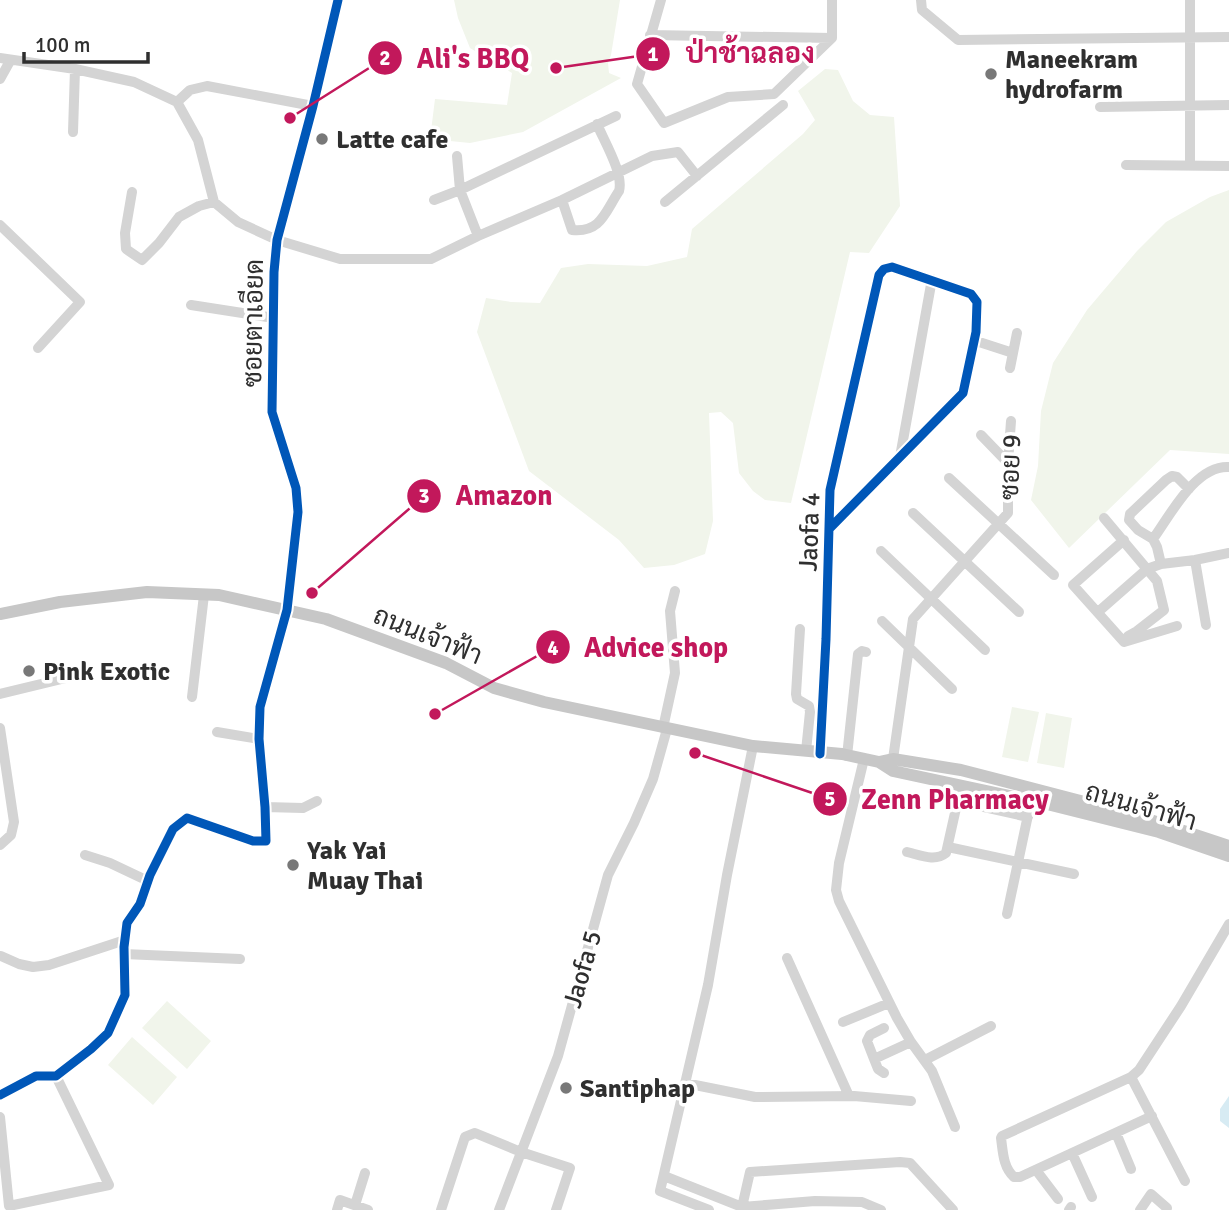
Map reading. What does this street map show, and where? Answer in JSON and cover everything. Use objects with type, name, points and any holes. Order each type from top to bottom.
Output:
[{"type":"main road","name":"ถนนเจ้าฟ้า","points":[[0,614],[60,602],[147,592],[219,596],[326,619],[446,663],[494,688],[544,702],[754,746],[879,762],[893,771],[1159,832],[1229,856]]},
{"type":"main road","name":"ถนนเจ้าฟ้า","points":[[879,762],[893,759],[961,770],[1138,816],[1229,846]]},
{"type":"street","name":"ซอยตาเอียด","points":[[148,881],[173,829],[187,818],[253,841],[266,841],[259,739],[260,707],[288,610],[298,512],[296,488],[272,412],[274,272],[277,240],[338,0]]},
{"type":"street","points":[[661,0],[637,84],[664,123],[728,97],[774,94],[832,38],[832,0]]},
{"type":"street","points":[[921,0],[922,10],[958,40],[1229,37]]},
{"type":"street","points":[[1190,0],[1190,166]]},
{"type":"street","points":[[650,35],[832,38]]},
{"type":"street","points":[[0,79],[5,60],[75,69],[134,82],[177,102],[198,140],[214,202],[238,222],[277,240],[340,259],[431,259],[652,156],[678,152],[697,176]]},
{"type":"street","points":[[73,132],[75,69]]},
{"type":"street","points":[[177,102],[190,90],[207,86],[313,106]]},
{"type":"street","points":[[665,202],[783,105]]},
{"type":"street","points":[[1100,107],[1229,105]]},
{"type":"street","points":[[434,200],[616,116]]},
{"type":"street","points":[[562,200],[572,230],[583,231],[597,226],[618,191],[618,173],[597,124]]},
{"type":"street","points":[[457,156],[460,190],[478,236]]},
{"type":"street","points":[[1126,165],[1229,166]]},
{"type":"street","points":[[132,191],[125,233],[126,249],[142,260],[179,217],[199,206],[214,202]]},
{"type":"street","points":[[0,225],[80,302],[38,348]]},
{"type":"street","name":"Jaofa 4","points":[[820,754],[830,489],[879,275],[884,269],[892,267],[932,279]]},
{"type":"street","points":[[830,528],[900,457],[963,393],[976,332],[977,302],[971,294],[932,279],[900,457]]},
{"type":"street","points":[[191,305],[274,318]]},
{"type":"street","points":[[1010,369],[1017,333]]},
{"type":"street","points":[[973,340],[1013,353]]},
{"type":"street","name":"ซอย 9","points":[[998,524],[1008,513],[1011,421]]},
{"type":"street","points":[[981,435],[1008,463]]},
{"type":"street","points":[[1153,539],[1189,489],[1218,467],[1229,467]]},
{"type":"street","points":[[1161,564],[1153,539],[1138,530],[1129,520],[1130,514],[1172,476],[1177,477],[1189,489]]},
{"type":"street","points":[[949,478],[1054,575]]},
{"type":"street","points":[[912,513],[1019,612]]},
{"type":"street","points":[[1104,517],[1157,581],[1164,610],[1122,639]]},
{"type":"street","points":[[893,759],[913,618],[998,524]]},
{"type":"street","points":[[1124,540],[1073,585],[1124,642],[1177,626]]},
{"type":"street","points":[[881,551],[985,650]]},
{"type":"street","points":[[1098,612],[1147,569],[1161,564],[1229,553]]},
{"type":"street","points":[[1195,560],[1206,625]]},
{"type":"street","name":"Jaofa 5","points":[[499,1210],[558,1056],[608,875],[653,779],[675,673],[670,611],[676,591]]},
{"type":"street","points":[[192,697],[204,595]]},
{"type":"street","points":[[881,621],[952,689]]},
{"type":"street","points":[[800,629],[796,694],[797,699],[809,706],[806,751]]},
{"type":"street","points":[[847,756],[858,654],[866,652]]},
{"type":"street","points":[[0,694],[70,677]]},
{"type":"street","points":[[0,728],[14,822],[12,835],[0,845]]},
{"type":"street","points":[[217,732],[259,739]]},
{"type":"street","points":[[709,1210],[660,1191],[708,985],[727,875],[754,746]]},
{"type":"street","points":[[864,759],[839,863],[836,890],[889,1003],[911,1042],[932,1071],[956,1127]]},
{"type":"street","points":[[907,852],[936,858],[946,853],[961,786]]},
{"type":"street","points":[[265,807],[303,808],[317,801]]},
{"type":"street","points":[[957,801],[1028,817]]},
{"type":"street","points":[[1007,914],[1031,801]]},
{"type":"street","points":[[947,847],[1074,874]]},
{"type":"street","points":[[0,1095],[36,1076],[55,1076],[90,1049],[108,1033],[125,995],[124,954],[127,923],[140,904],[148,881],[110,863],[85,855]]},
{"type":"street","points":[[1152,1116],[1017,1178],[1008,1172],[1002,1136],[1131,1077],[1139,1070],[1229,925]]},
{"type":"street","points":[[1,956],[33,967],[49,965],[125,940]]},
{"type":"street","points":[[124,954],[240,959]]},
{"type":"street","points":[[787,958],[849,1096]]},
{"type":"street","points":[[844,1022],[889,1003]]},
{"type":"street","points":[[925,1060],[991,1026]]},
{"type":"street","points":[[884,1028],[870,1035],[867,1041],[878,1069],[884,1073]]},
{"type":"street","points":[[874,1059],[911,1042]]},
{"type":"street","points":[[0,1117],[9,1206],[108,1185],[55,1076]]},
{"type":"street","points":[[1131,1077],[1185,1181]]},
{"type":"street","points":[[685,1083],[755,1097],[849,1096],[911,1101]]},
{"type":"street","points":[[441,1210],[465,1136],[475,1133],[570,1168],[556,1210]]},
{"type":"street","points":[[1116,1133],[1131,1169]]},
{"type":"street","points":[[1072,1153],[1093,1197]]},
{"type":"street","points":[[742,1208],[750,1172],[900,1162],[910,1163],[953,1210]]},
{"type":"street","points":[[1036,1170],[1058,1199]]},
{"type":"street","points":[[355,1205],[365,1173]]},
{"type":"street","points":[[664,1176],[742,1208],[862,1202],[881,1210]]},
{"type":"street","points":[[1140,1210],[1151,1194],[1167,1208]]},
{"type":"street","points":[[337,1210],[340,1200],[368,1210]]},
{"type":"shaded area","points":[[454,0],[620,0],[608,63],[609,73],[621,78],[523,132],[470,143],[430,139],[435,99],[507,105],[512,73],[470,48]]},
{"type":"shaded area","points":[[825,69],[838,70],[853,101],[870,115],[894,117],[900,206],[869,253],[850,252],[791,503],[765,500],[753,491],[739,473],[733,423],[721,412],[709,413],[713,521],[705,554],[674,565],[644,568],[619,540],[529,471],[477,332],[486,298],[540,303],[561,268],[588,264],[647,266],[687,257],[692,229],[803,134],[815,120],[798,91]]},
{"type":"shaded area","points":[[1229,190],[1229,454],[1170,450],[1069,548],[1031,500],[1038,466],[1041,411],[1053,363],[1087,310],[1137,251],[1166,222],[1210,197]]},
{"type":"shaded area","points":[[1012,707],[1039,712],[1028,762],[1002,757]]},
{"type":"shaded area","points":[[1046,713],[1072,718],[1064,768],[1037,763]]},
{"type":"shaded area","points":[[167,1001],[211,1041],[187,1069],[142,1028]]},
{"type":"shaded area","points":[[132,1037],[177,1077],[153,1105],[108,1065]]},
{"type":"shaded area","points":[[1229,1096],[1229,1128],[1220,1121],[1220,1109]]},
{"type":"cycle path","points":[[0,1095],[36,1076],[56,1076],[108,1033],[125,995],[124,947],[127,923],[140,904],[150,875],[173,829],[187,818],[253,841],[266,841],[259,739],[260,707],[287,610],[298,512],[296,488],[272,412],[274,272],[277,240],[338,0]]},
{"type":"cycle path","points":[[820,754],[830,490],[879,275],[884,269],[892,267],[971,294],[977,302],[976,332],[963,393],[830,528]]},
{"type":"place","name":"ป่าช้าฉลอง","points":[[556,68]]},
{"type":"place","name":"Maneekram hydrofarm","points":[[991,74]]},
{"type":"place","name":"Ali's BBQ","points":[[290,118]]},
{"type":"place","name":"Latte cafe","points":[[322,139]]},
{"type":"place","name":"Amazon","points":[[312,593]]},
{"type":"place","name":"Pink Exotic","points":[[29,671]]},
{"type":"place","name":"Advice shop","points":[[435,714]]},
{"type":"place","name":"Zenn Pharmacy","points":[[695,753]]},
{"type":"place","name":"Yak Yai Muay Thai","points":[[293,865]]},
{"type":"place","name":"Santiphap","points":[[566,1088]]}]
